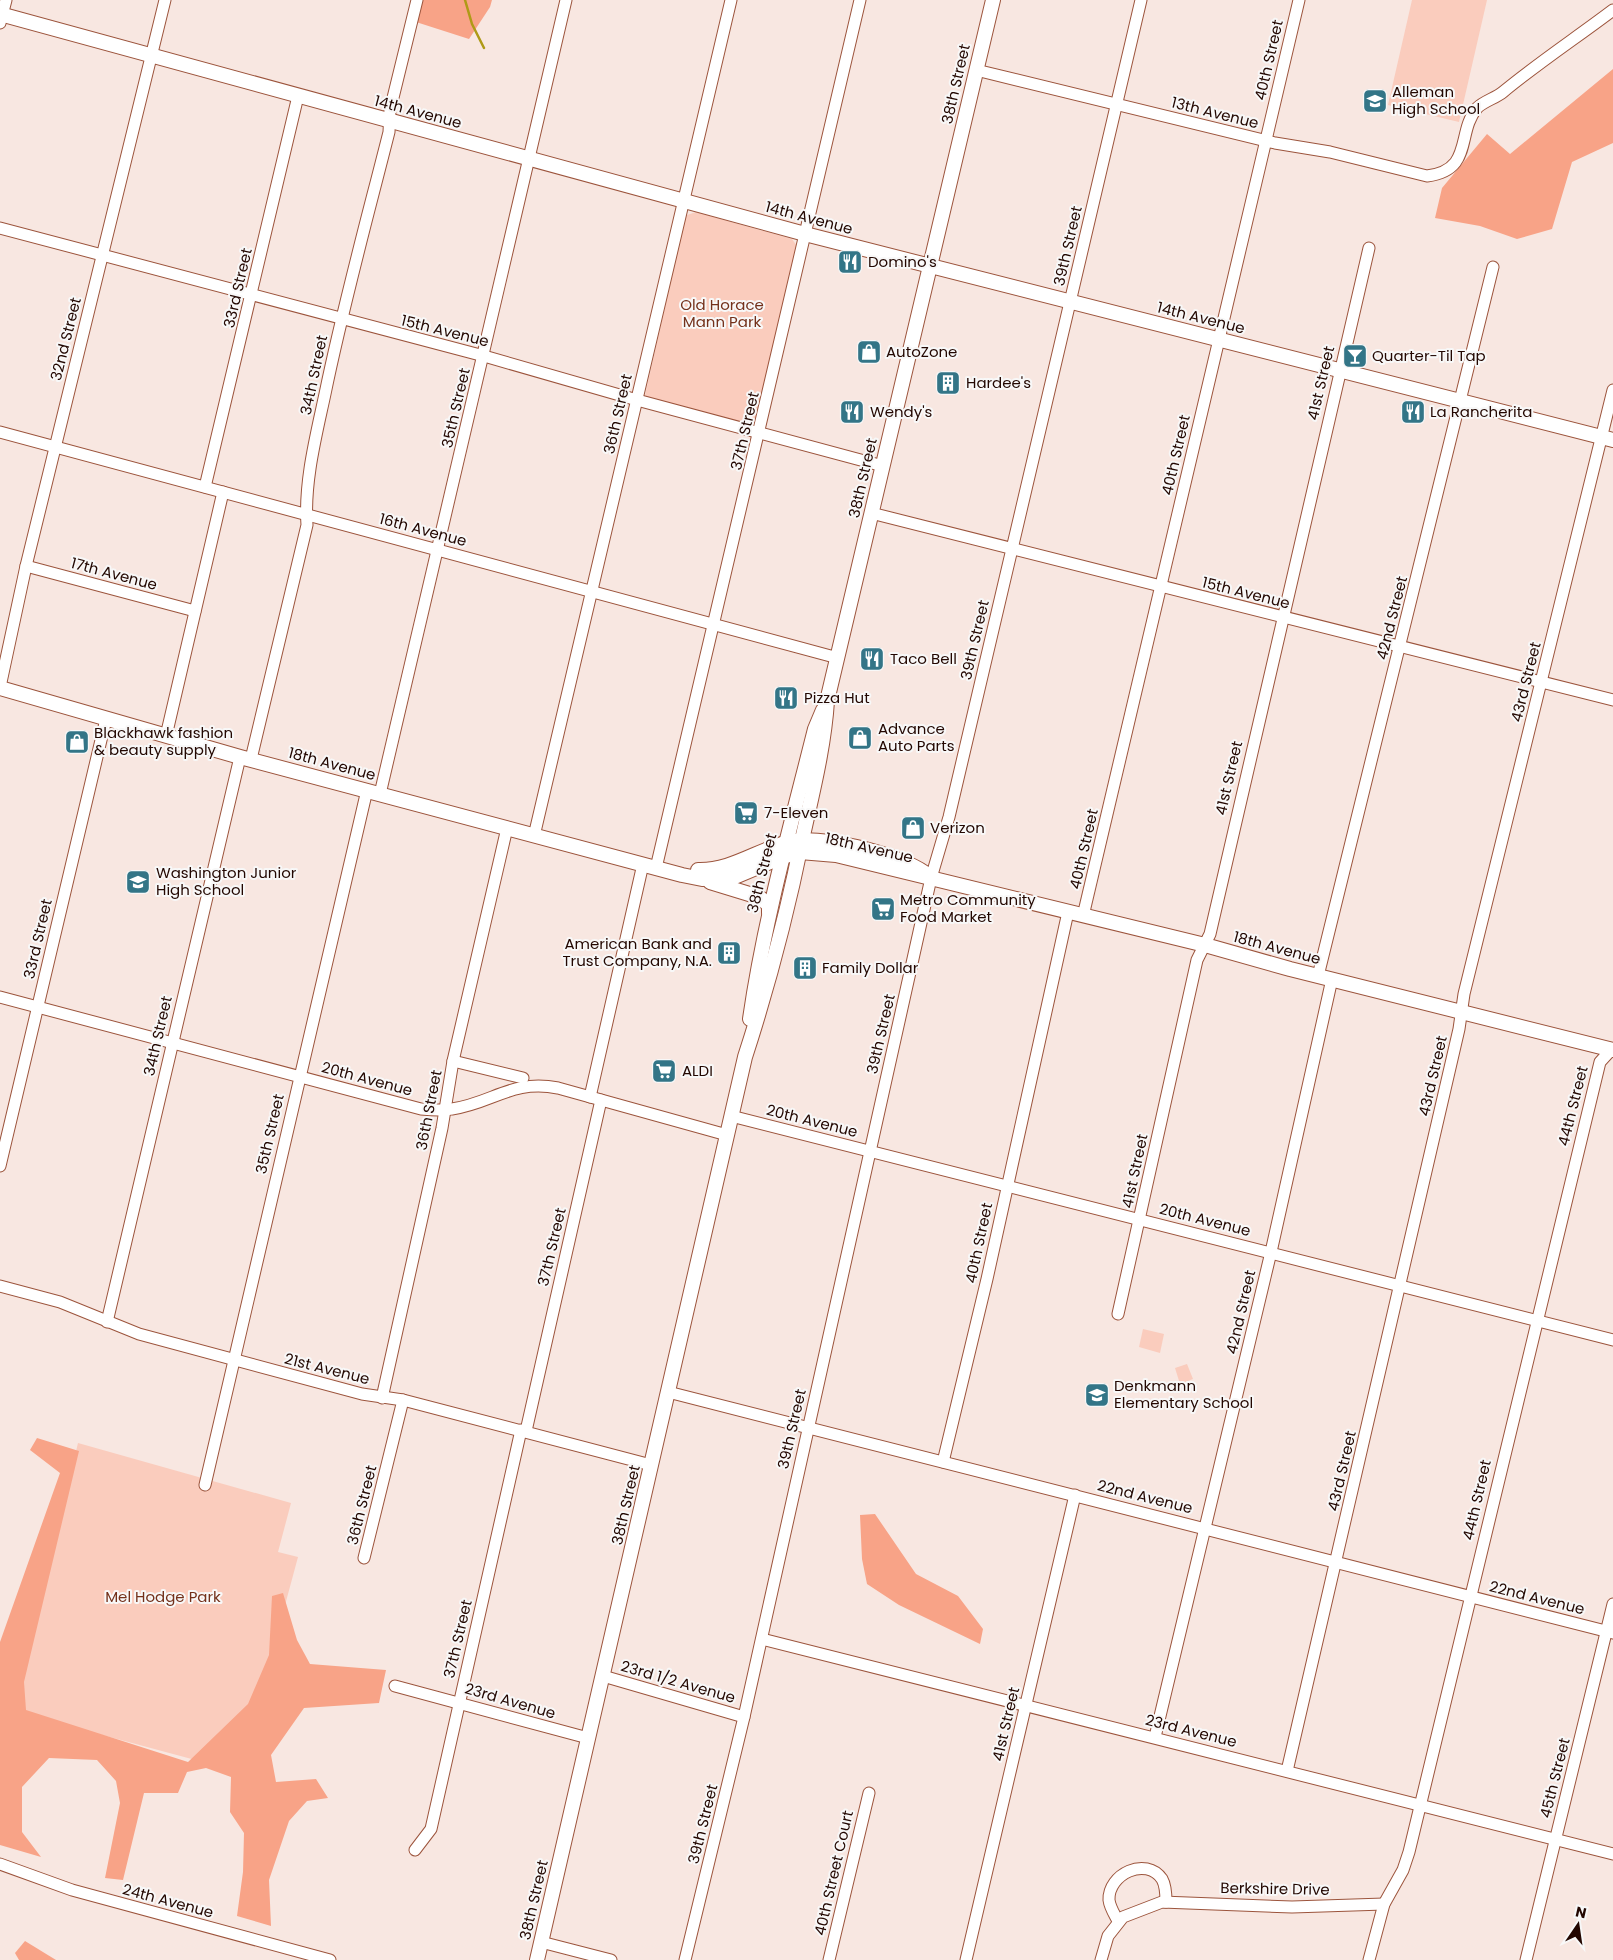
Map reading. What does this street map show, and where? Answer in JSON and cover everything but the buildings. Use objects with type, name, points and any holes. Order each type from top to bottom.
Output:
[{"type":"street","points":[[1,17],[6,0]]},
{"type":"street","name":"32nd Street","points":[[0,687],[26,566],[166,0]]},
{"type":"street","name":"34th Street","points":[[107,1322],[172,1043],[307,525],[306,514],[316,437],[341,320],[389,132],[389,121],[417,0]]},
{"type":"street","name":"35th Street","points":[[204,1485],[299,1076],[438,550],[566,0]]},
{"type":"street","name":"36th Street","points":[[534,836],[731,0]]},
{"type":"street","name":"37th Street","points":[[415,1850],[431,1829],[524,1431],[596,1098],[650,866],[713,626],[760,433],[860,0]]},
{"type":"street","name":"38th Street","points":[[745,1057],[758,961],[782,857],[815,729],[827,701],[838,658],[994,0]]},
{"type":"street","name":"39th Street","points":[[686,1960],[762,1639],[931,878],[951,807],[1141,0]]},
{"type":"street","name":"40th Street","points":[[1083,916],[1298,0]]},
{"type":"street","name":"13th Avenue","points":[[976,70],[1265,141],[1330,152],[1419,175],[1438,174],[1460,158],[1477,108],[1501,94],[1613,10]]},
{"type":"street","name":"14th Avenue","points":[[1,17],[151,55],[805,234],[1607,438]]},
{"type":"street","name":"33rd Street","points":[[205,487],[298,96]]},
{"type":"street","name":"15th Avenue","points":[[0,228],[341,320],[484,356],[637,400],[883,466]]},
{"type":"street","name":"41st Street","points":[[1118,1314],[1197,960],[1210,934],[1339,370],[1370,248]]},
{"type":"street","name":"42nd Street","points":[[1155,1737],[1271,1252],[1325,978],[1400,646],[1493,267]]},
{"type":"street","name":"43rd Street","points":[[1287,1771],[1400,1285],[1461,1012],[1541,682],[1607,438],[1613,390]]},
{"type":"street","name":"16th Avenue","points":[[0,432],[713,626],[838,658]]},
{"type":"street","points":[[166,736],[223,492]]},
{"type":"street","name":"15th Avenue","points":[[871,513],[1613,700]]},
{"type":"street","name":"17th Avenue","points":[[26,566],[195,612]]},
{"type":"street","name":"18th Avenue","points":[[0,687],[246,758],[534,836],[702,879],[732,878],[782,857],[801,846],[824,841],[885,855],[916,866],[931,878],[1205,945],[1325,978],[1612,1049]]},
{"type":"street","name":"38th Street","points":[[537,1960],[731,1116],[745,1057],[770,980],[801,846],[825,730],[827,701]]},
{"type":"street","name":"33rd Street","points":[[0,1166],[106,719]]},
{"type":"street","name":"36th Street","points":[[382,1398],[446,1110],[453,1061],[507,828]]},
{"type":"street","name":"18th Avenue","points":[[650,866],[699,870],[727,867],[786,842],[801,846]]},
{"type":"street","points":[[702,879],[759,897],[768,905],[769,913]]},
{"type":"street","name":"40th Street","points":[[943,1462],[1068,912]]},
{"type":"street","name":"20th Avenue","points":[[0,997],[421,1109],[446,1110],[532,1085],[558,1088],[727,1135]]},
{"type":"street","name":"44th Street","points":[[1369,1960],[1384,1904],[1403,1870],[1600,1062],[1612,1049]]},
{"type":"street","points":[[453,1061],[523,1078]]},
{"type":"street","name":"20th Avenue","points":[[731,1116],[1613,1340]]},
{"type":"street","name":"21st Avenue","points":[[0,1286],[52,1299],[139,1334],[382,1398],[403,1400],[652,1465]]},
{"type":"street","name":"22nd Avenue","points":[[668,1392],[1610,1632]]},
{"type":"street","name":"36th Street","points":[[364,1558],[403,1400]]},
{"type":"street","name":"41st Street","points":[[966,1960],[1075,1495]]},
{"type":"street","name":"45th Street","points":[[1526,1960],[1610,1632],[1613,1604]]},
{"type":"street","name":"23rd Avenue","points":[[762,1639],[1613,1854]]},
{"type":"street","name":"23rd 1/2 Avenue","points":[[602,1676],[744,1717]]},
{"type":"street","name":"23rd Avenue","points":[[395,1686],[588,1738]]},
{"type":"street","name":"40th Street Court","points":[[829,1960],[869,1794]]},
{"type":"street","name":"24th Avenue","points":[[0,1864],[79,1892],[330,1960]]},
{"type":"street","points":[[1101,1960],[1108,1936],[1118,1921],[1111,1907],[1110,1892],[1115,1880],[1130,1870],[1145,1870],[1158,1875],[1164,1885],[1166,1902]]},
{"type":"street","name":"Berkshire Drive","points":[[1118,1921],[1154,1904],[1166,1902],[1292,1907],[1384,1904]]},
{"type":"street","points":[[541,1942],[611,1960]]},
{"type":"green space","points":[[1412,0],[1487,0],[1459,122],[1388,105]]},
{"type":"green space","name":"Old Horace Mann Park","points":[[696,212],[792,239],[797,246],[755,424],[752,425],[647,398],[645,395],[685,219],[687,215]]},
{"type":"green space","points":[[1143,1329],[1164,1334],[1160,1353],[1139,1347]]},
{"type":"green space","points":[[1187,1364],[1193,1379],[1180,1384],[1175,1368]]},
{"type":"green space","name":"Mel Hodge Park","points":[[78,1443],[291,1503],[278,1552],[298,1557],[240,1772],[13,1711]]},
{"type":"shaded area","points":[[422,0],[492,0],[490,7],[469,39],[416,22]]},
{"type":"shaded area","points":[[1613,69],[1613,143],[1572,162],[1552,229],[1517,239],[1480,226],[1435,218],[1442,188],[1487,134],[1510,154]]},
{"type":"shaded area","points":[[37,1438],[79,1451],[24,1682],[26,1710],[188,1762],[248,1704],[269,1655],[272,1596],[283,1593],[297,1640],[310,1664],[386,1670],[379,1703],[304,1708],[271,1755],[276,1782],[316,1779],[328,1798],[307,1801],[289,1821],[269,1880],[271,1926],[237,1916],[243,1872],[244,1833],[230,1812],[231,1777],[206,1768],[187,1772],[178,1793],[144,1793],[123,1880],[105,1878],[120,1803],[116,1781],[97,1760],[49,1758],[22,1787],[22,1832],[41,1857],[0,1845],[0,1642],[60,1473],[30,1450]]},
{"type":"shaded area","points":[[875,1514],[916,1574],[958,1596],[983,1629],[980,1644],[899,1605],[867,1584],[862,1559],[860,1515]]},
{"type":"shaded area","points":[[25,1941],[56,1960],[19,1960],[15,1953]]},
{"type":"waterway","points":[[465,0],[472,24],[484,48]]},
{"type":"place","name":"Alleman High School","points":[[1375,101]]},
{"type":"place","name":"Domino's","points":[[850,262]]},
{"type":"place","name":"AutoZone","points":[[869,352]]},
{"type":"place","name":"Quarter-Til Tap","points":[[1355,356]]},
{"type":"place","name":"Hardee's","points":[[948,383]]},
{"type":"place","name":"Wendy's","points":[[852,412]]},
{"type":"place","name":"La Rancherita","points":[[1413,412]]},
{"type":"place","name":"Taco Bell","points":[[872,659]]},
{"type":"place","name":"Pizza Hut","points":[[786,698]]},
{"type":"place","name":"Advance Auto Parts","points":[[860,738]]},
{"type":"place","name":"Blackhawk fashion & beauty supply","points":[[77,742]]},
{"type":"place","name":"7-Eleven","points":[[746,813]]},
{"type":"place","name":"Verizon","points":[[913,828]]},
{"type":"place","name":"Washington Junior High School","points":[[138,882]]},
{"type":"place","name":"Metro Community Food Market","points":[[883,909]]},
{"type":"place","name":"American Bank and Trust Company, N.A.","points":[[729,953]]},
{"type":"place","name":"Family Dollar","points":[[805,968]]},
{"type":"place","name":"ALDI","points":[[664,1071]]},
{"type":"place","name":"Denkmann Elementary School","points":[[1097,1395]]}]
